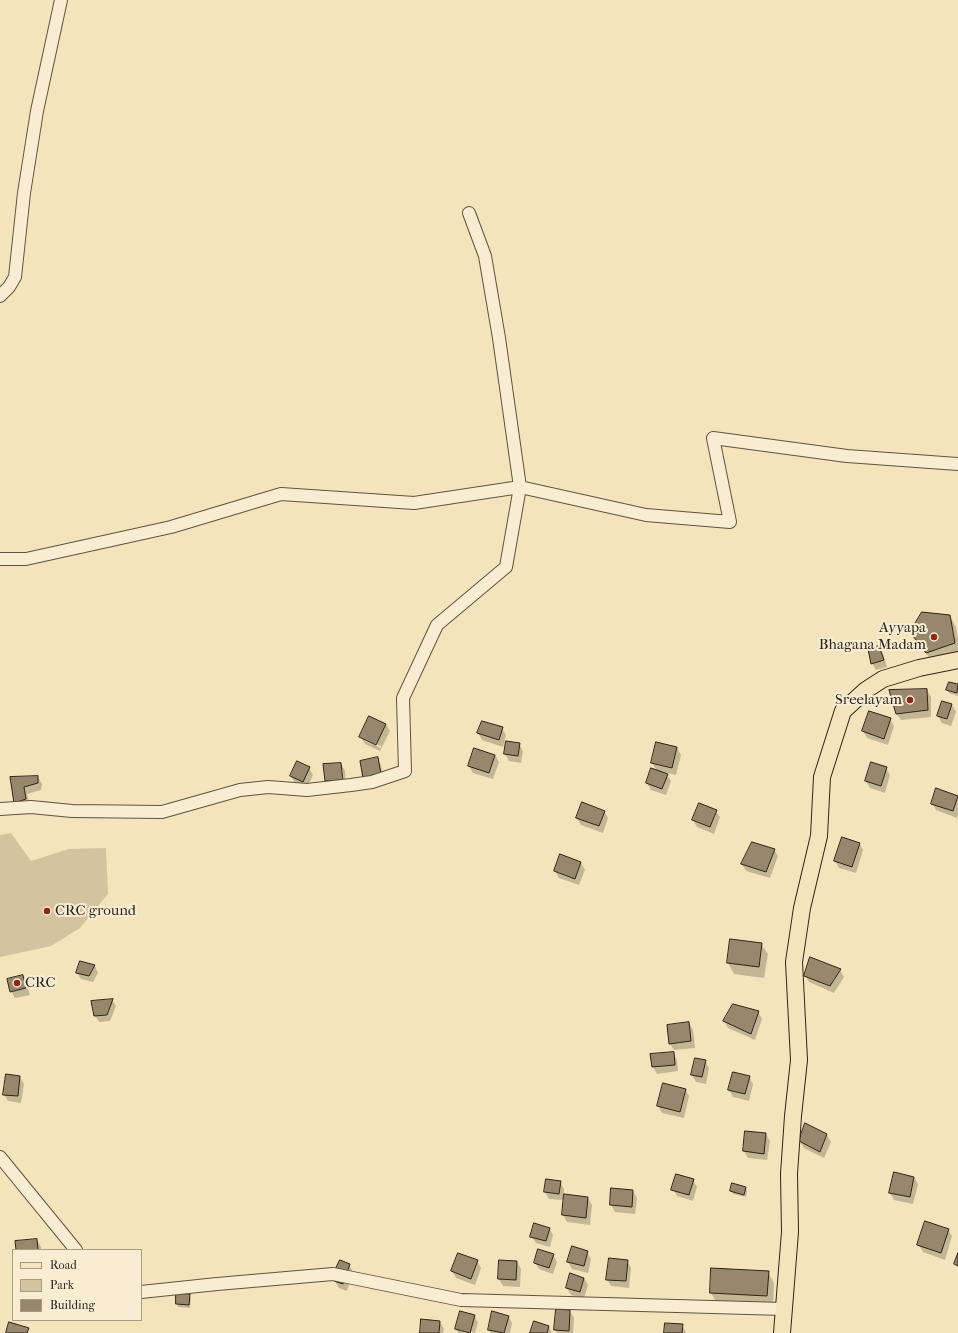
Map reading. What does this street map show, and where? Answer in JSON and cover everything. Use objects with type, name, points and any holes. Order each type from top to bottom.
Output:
[{"type":"main road","points":[[782,1333],[790,1232],[789,1174],[799,1060],[794,962],[802,908],[820,836],[822,777],[842,711],[866,690],[883,679],[919,668],[958,660]]},
{"type":"street","points":[[0,296],[9,288],[15,277],[24,193],[37,111],[61,0]]},
{"type":"street","points":[[0,809],[31,806],[72,811],[162,812],[240,790],[268,787],[307,790],[372,782],[405,771],[403,698],[437,625],[506,567],[520,487],[500,346],[485,256],[469,213]]},
{"type":"street","points":[[0,559],[26,559],[171,527],[280,494],[414,503],[520,487],[646,515],[730,522],[713,438],[847,456],[958,464]]},
{"type":"street","points":[[0,1158],[75,1249]]},
{"type":"street","points":[[142,1292],[333,1274],[460,1300],[784,1308]]},
{"type":"green space","name":"CRC ground","points":[[11,833],[31,861],[69,849],[106,848],[108,894],[80,928],[51,946],[0,957],[0,835]]},
{"type":"building","name":"Ayyapa Bhagana Madam","points":[[922,612],[950,615],[955,643],[926,653],[910,632]]},
{"type":"building","points":[[879,646],[884,660],[871,664],[868,649]]},
{"type":"building","points":[[949,682],[958,684],[957,693],[946,690]]},
{"type":"building","name":"Sreelayam","points":[[927,689],[928,710],[896,714],[889,690]]},
{"type":"building","points":[[942,701],[952,704],[947,719],[937,716]]},
{"type":"building","points":[[869,711],[891,718],[884,739],[862,731]]},
{"type":"building","points":[[369,716],[386,724],[376,745],[359,737]]},
{"type":"building","points":[[482,721],[503,727],[499,740],[477,733]]},
{"type":"building","points":[[506,741],[520,743],[518,756],[504,754]]},
{"type":"building","points":[[656,742],[677,747],[672,768],[651,763]]},
{"type":"building","points":[[474,748],[495,755],[489,773],[468,766]]},
{"type":"building","points":[[378,757],[381,774],[363,778],[360,761]]},
{"type":"building","points":[[297,761],[310,767],[303,782],[290,776]]},
{"type":"building","points":[[871,762],[887,767],[881,786],[865,781]]},
{"type":"building","points":[[341,763],[343,780],[325,781],[323,764]]},
{"type":"building","points":[[651,768],[668,774],[662,789],[646,783]]},
{"type":"building","points":[[38,776],[38,783],[24,787],[26,799],[14,803],[10,777]]},
{"type":"building","points":[[936,788],[958,796],[953,811],[931,804]]},
{"type":"building","points":[[582,802],[605,811],[599,826],[576,818]]},
{"type":"building","points":[[699,803],[717,810],[710,827],[692,820]]},
{"type":"building","points":[[842,837],[860,843],[852,867],[834,861]]},
{"type":"building","points":[[752,842],[775,849],[766,872],[741,864]]},
{"type":"building","points":[[560,854],[581,862],[575,879],[554,871]]},
{"type":"building","points":[[730,939],[762,943],[759,967],[727,963]]},
{"type":"building","points":[[810,957],[841,969],[830,986],[804,976]]},
{"type":"building","points":[[80,961],[95,965],[89,976],[76,973]]},
{"type":"building","name":"CRC","points":[[23,975],[26,988],[10,992],[7,979]]},
{"type":"building","points":[[113,999],[107,1015],[94,1016],[91,1001]]},
{"type":"building","points":[[733,1004],[759,1011],[751,1034],[723,1021]]},
{"type":"building","points":[[689,1022],[691,1041],[669,1044],[667,1025]]},
{"type":"building","points":[[674,1052],[675,1065],[652,1067],[650,1054]]},
{"type":"building","points":[[695,1058],[706,1060],[702,1077],[691,1075]]},
{"type":"building","points":[[733,1072],[750,1076],[745,1094],[728,1090]]},
{"type":"building","points":[[6,1074],[20,1076],[18,1096],[3,1095]]},
{"type":"building","points":[[663,1083],[686,1089],[680,1112],[657,1106]]},
{"type":"building","points":[[805,1123],[827,1134],[820,1152],[799,1141]]},
{"type":"building","points":[[745,1131],[766,1133],[764,1154],[743,1151]]},
{"type":"building","points":[[894,1172],[914,1177],[910,1197],[889,1193]]},
{"type":"building","points":[[676,1174],[694,1179],[689,1195],[671,1190]]},
{"type":"building","points":[[546,1179],[561,1181],[559,1194],[544,1192]]},
{"type":"building","points":[[732,1183],[746,1187],[744,1195],[730,1191]]},
{"type":"building","points":[[611,1188],[633,1190],[632,1207],[610,1205]]},
{"type":"building","points":[[564,1194],[588,1197],[586,1218],[562,1215]]},
{"type":"building","points":[[925,1221],[949,1229],[941,1253],[917,1245]]},
{"type":"building","points":[[534,1223],[550,1228],[546,1241],[530,1237]]},
{"type":"building","points":[[37,1239],[38,1249],[16,1249],[15,1241]]},
{"type":"building","points":[[572,1246],[588,1251],[584,1266],[567,1262]]},
{"type":"building","points":[[538,1249],[554,1254],[549,1268],[534,1263]]},
{"type":"building","points":[[458,1253],[478,1260],[471,1279],[451,1271]]},
{"type":"building","points":[[958,1253],[958,1266],[954,1264]]},
{"type":"building","points":[[609,1258],[628,1260],[626,1281],[606,1280]]},
{"type":"building","points":[[340,1260],[350,1264],[343,1284],[334,1281],[333,1274]]},
{"type":"building","points":[[499,1260],[517,1261],[516,1280],[498,1279]]},
{"type":"building","points":[[711,1268],[769,1271],[767,1296],[710,1293]]},
{"type":"building","points":[[570,1273],[584,1278],[580,1292],[566,1288]]},
{"type":"building","points":[[176,1293],[190,1294],[189,1305],[176,1304]]},
{"type":"building","points":[[556,1309],[570,1310],[569,1331],[554,1330]]},
{"type":"building","points":[[460,1311],[475,1315],[470,1333],[455,1329]]},
{"type":"building","points":[[492,1311],[509,1316],[504,1333],[488,1330]]},
{"type":"building","points":[[421,1319],[440,1321],[439,1333],[420,1333]]},
{"type":"building","points":[[534,1321],[549,1326],[547,1333],[530,1333]]},
{"type":"building","points":[[9,1322],[29,1328],[27,1333],[6,1333]]},
{"type":"building","points":[[665,1323],[683,1324],[682,1333],[664,1333]]},
{"type":"place","name":"Ayyapa Bhagana Madam","points":[[934,637]]},
{"type":"place","name":"Sreelayam","points":[[910,700]]},
{"type":"place","name":"CRC ground","points":[[47,911]]},
{"type":"place","name":"CRC","points":[[17,983]]}]
